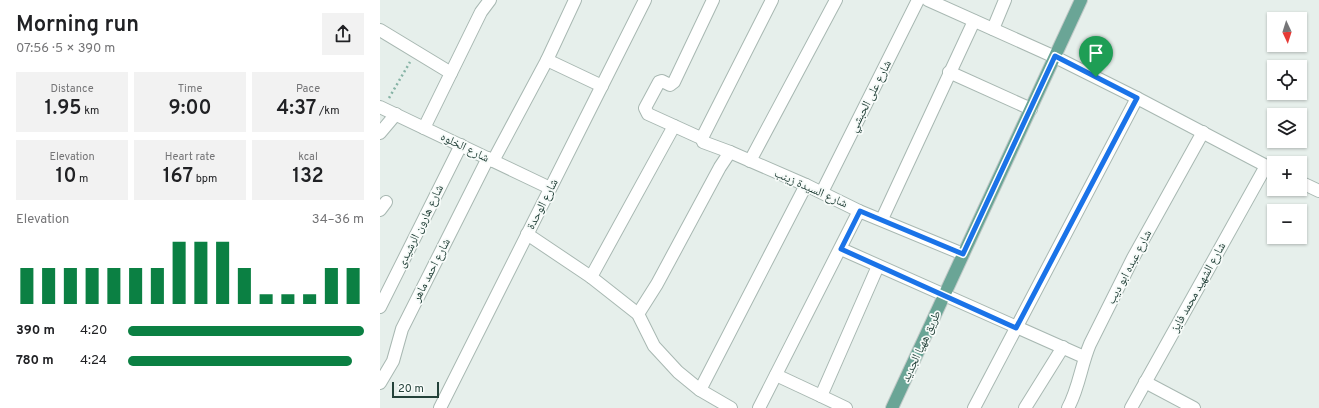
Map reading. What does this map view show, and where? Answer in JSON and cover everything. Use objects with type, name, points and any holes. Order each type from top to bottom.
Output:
[{"type":"main road","name":"طريق ههيا الجديد","points":[[892,408],[1081,0]]},
{"type":"street","points":[[424,128],[481,12],[489,0]]},
{"type":"street","name":"شارع احمد ماهر","points":[[380,383],[393,361],[402,329],[490,159],[547,60],[576,0]]},
{"type":"street","name":"شارع الوحدة","points":[[440,408],[645,0]]},
{"type":"street","name":"شارع السيدة زينب","points":[[713,0],[674,82],[670,84],[662,81],[659,82],[645,110],[648,114],[702,139],[703,142],[730,152],[822,192],[860,211],[759,408]]},
{"type":"street","points":[[702,139],[772,0]]},
{"type":"street","points":[[750,161],[836,0]]},
{"type":"street","name":"شارع على الحبشي","points":[[822,192],[918,0]]},
{"type":"street","points":[[928,0],[1055,56],[1267,166]]},
{"type":"street","points":[[993,29],[1005,0]]},
{"type":"street","points":[[882,219],[974,20]]},
{"type":"street","points":[[380,30],[451,73]]},
{"type":"street","points":[[547,60],[602,86]]},
{"type":"street","points":[[949,72],[1031,109]]},
{"type":"street","points":[[974,408],[1137,98]]},
{"type":"street","name":"شارع الخلوه","points":[[382,107],[550,188]]},
{"type":"street","points":[[380,133],[396,114]]},
{"type":"street","points":[[591,277],[674,126]]},
{"type":"street","name":"شارع عبده ابو ديب","points":[[1068,408],[1077,389],[1084,357],[1133,258],[1203,132]]},
{"type":"street","name":"شارع هارون الرشيدى","points":[[380,307],[461,145]]},
{"type":"street","points":[[638,314],[657,284],[720,167],[730,152]]},
{"type":"street","name":"شارع الشهيد محمد فايز","points":[[1131,408],[1267,173]]},
{"type":"street","points":[[700,390],[806,185]]},
{"type":"street","points":[[1307,186],[1319,192]]},
{"type":"street","points":[[860,211],[963,254]]},
{"type":"street","points":[[527,234],[591,277],[638,314],[654,346],[678,372],[700,390],[731,408]]},
{"type":"street","points":[[841,249],[1084,357]]},
{"type":"street","points":[[820,396],[878,266]]},
{"type":"street","points":[[1025,408],[1064,348]]},
{"type":"street","points":[[776,375],[846,408]]},
{"type":"street","points":[[1145,382],[1194,408]]},
{"type":"path","points":[[382,107],[416,52]]},
{"type":"route","points":[[1055,56],[1096,77],[1137,98],[1016,328],[841,249],[860,211],[963,254],[1055,56]]}]
